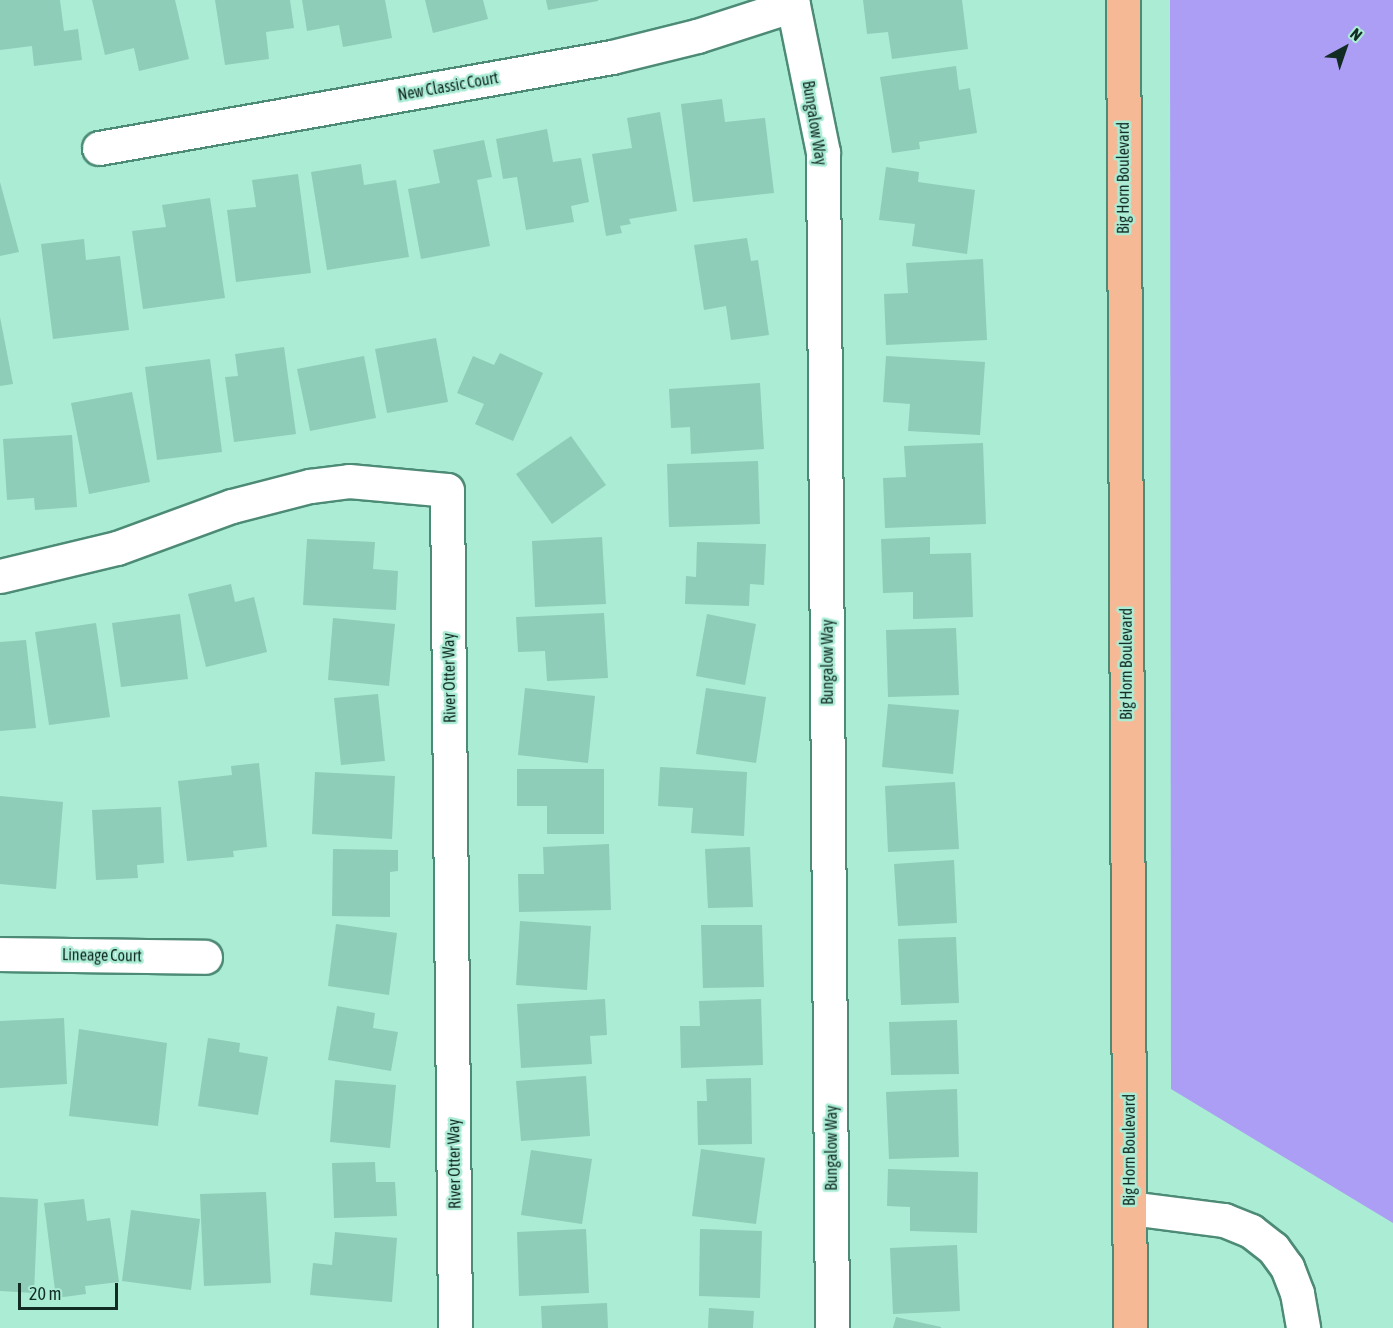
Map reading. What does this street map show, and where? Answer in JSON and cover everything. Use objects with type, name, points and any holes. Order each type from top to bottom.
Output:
[{"type":"main road","name":"Big Horn Boulevard","points":[[1123,0],[1130,1328]]},
{"type":"street","name":"New Classic Court","points":[[99,148],[612,57],[697,36],[792,3]]},
{"type":"street","name":"Bungalow Way","points":[[792,3],[823,152],[832,1328]]},
{"type":"street","name":"River Otter Way","points":[[0,576],[117,548],[232,506],[310,486],[350,481],[447,490],[455,1328]]},
{"type":"street","name":"Lineage Court","points":[[0,954],[205,957]]},
{"type":"street","points":[[1130,1208],[1224,1220],[1251,1231],[1273,1248],[1287,1268],[1297,1293],[1303,1328]]},
{"type":"shaded area","points":[[1170,0],[1393,0],[1393,1223],[1171,1089]]},
{"type":"building","points":[[0,0],[60,0],[64,31],[78,29],[82,60],[34,66],[32,46],[0,50]]},
{"type":"building","points":[[92,0],[175,0],[189,59],[139,71],[134,48],[105,55]]},
{"type":"building","points":[[215,0],[290,0],[294,28],[266,32],[269,59],[225,65]]},
{"type":"building","points":[[302,0],[385,0],[392,38],[343,47],[339,25],[307,31]]},
{"type":"building","points":[[425,0],[483,0],[488,19],[433,33]]},
{"type":"building","points":[[546,0],[598,0],[598,1],[548,10]]},
{"type":"building","points":[[863,0],[962,0],[968,49],[892,59],[888,32],[867,34]]},
{"type":"building","points":[[956,66],[959,90],[970,88],[977,133],[919,142],[920,149],[892,153],[880,77]]},
{"type":"building","points":[[722,99],[725,122],[765,118],[774,193],[693,202],[681,104]]},
{"type":"building","points":[[660,112],[677,211],[629,219],[631,224],[620,226],[622,233],[606,236],[592,154],[632,148],[627,118]]},
{"type":"building","points":[[547,129],[553,162],[581,158],[589,202],[571,206],[574,222],[526,230],[517,177],[503,179],[496,139]]},
{"type":"building","points":[[484,140],[492,177],[477,180],[490,246],[421,259],[408,189],[440,183],[433,150]]},
{"type":"building","points":[[361,164],[364,185],[396,180],[409,257],[327,270],[311,172]]},
{"type":"building","points":[[886,167],[919,172],[918,182],[975,190],[967,254],[912,246],[915,224],[879,220]]},
{"type":"building","points":[[298,174],[311,273],[236,282],[227,210],[256,207],[252,180]]},
{"type":"building","points":[[0,182],[19,252],[0,256]]},
{"type":"building","points":[[210,198],[225,298],[143,309],[132,231],[166,227],[162,205]]},
{"type":"building","points":[[747,238],[751,261],[758,260],[769,335],[731,340],[726,306],[704,310],[694,245]]},
{"type":"building","points":[[84,239],[86,260],[120,256],[129,330],[53,339],[41,244]]},
{"type":"building","points":[[983,259],[987,340],[886,345],[884,294],[908,293],[906,263]]},
{"type":"building","points":[[0,317],[13,384],[0,386]]},
{"type":"building","points":[[436,338],[448,402],[387,413],[375,349]]},
{"type":"building","points":[[284,347],[296,434],[234,442],[225,377],[238,376],[235,354]]},
{"type":"building","points":[[500,353],[543,373],[513,441],[475,424],[484,404],[457,393],[473,356],[494,365]]},
{"type":"building","points":[[364,356],[376,418],[310,431],[297,369]]},
{"type":"building","points":[[886,356],[985,362],[980,435],[908,431],[910,404],[883,402]]},
{"type":"building","points":[[210,359],[222,452],[157,460],[145,367]]},
{"type":"building","points":[[760,383],[764,449],[691,454],[690,427],[671,428],[669,389]]},
{"type":"building","points":[[132,392],[150,482],[89,494],[71,403]]},
{"type":"building","points":[[72,435],[77,507],[35,510],[34,498],[7,500],[3,439]]},
{"type":"building","points":[[571,436],[606,485],[552,524],[516,474]]},
{"type":"building","points":[[983,443],[986,524],[885,528],[883,478],[906,477],[904,446]]},
{"type":"building","points":[[758,461],[760,524],[669,527],[667,464]]},
{"type":"building","points":[[602,537],[606,604],[535,607],[532,541]]},
{"type":"building","points":[[930,537],[930,554],[971,553],[973,617],[913,619],[913,592],[883,593],[881,539]]},
{"type":"building","points":[[307,539],[375,542],[373,569],[398,571],[396,610],[303,605]]},
{"type":"building","points":[[697,542],[766,544],[764,585],[750,584],[749,606],[685,604],[686,576],[696,577]]},
{"type":"building","points":[[231,584],[235,602],[254,597],[267,652],[206,667],[188,594]]},
{"type":"building","points":[[604,613],[608,678],[547,681],[545,651],[518,652],[516,617]]},
{"type":"building","points":[[180,614],[188,679],[121,687],[112,623]]},
{"type":"building","points":[[707,614],[756,624],[745,685],[696,676]]},
{"type":"building","points":[[333,618],[395,624],[389,686],[328,680]]},
{"type":"building","points":[[96,623],[110,717],[49,725],[35,632]]},
{"type":"building","points":[[956,628],[959,695],[888,697],[886,630]]},
{"type":"building","points":[[26,640],[36,728],[0,731],[0,642]]},
{"type":"building","points":[[525,688],[595,696],[588,763],[518,755]]},
{"type":"building","points":[[706,688],[766,697],[756,763],[696,754]]},
{"type":"building","points":[[378,694],[385,761],[341,765],[334,698]]},
{"type":"building","points":[[888,704],[959,710],[953,774],[882,767]]},
{"type":"building","points":[[259,763],[267,847],[233,851],[234,857],[187,861],[178,781],[232,775],[231,766]]},
{"type":"building","points":[[660,767],[747,772],[744,836],[691,833],[693,808],[658,806]]},
{"type":"building","points":[[517,769],[604,769],[604,834],[547,834],[547,806],[517,806]]},
{"type":"building","points":[[315,772],[395,776],[392,839],[312,834]]},
{"type":"building","points":[[955,782],[959,849],[888,852],[885,786]]},
{"type":"building","points":[[0,796],[63,802],[56,889],[0,884]]},
{"type":"building","points":[[161,807],[164,863],[137,865],[138,878],[96,880],[92,810]]},
{"type":"building","points":[[609,844],[611,910],[519,912],[518,874],[544,874],[543,847]]},
{"type":"building","points":[[750,847],[753,907],[708,908],[705,849]]},
{"type":"building","points":[[333,849],[398,850],[398,871],[390,872],[390,917],[332,916]]},
{"type":"building","points":[[954,860],[957,923],[898,926],[894,864]]},
{"type":"building","points":[[520,921],[591,926],[587,990],[516,985]]},
{"type":"building","points":[[336,924],[397,933],[389,995],[328,986]]},
{"type":"building","points":[[701,925],[762,925],[764,987],[703,988]]},
{"type":"building","points":[[956,937],[959,1003],[901,1005],[898,939]]},
{"type":"building","points":[[605,999],[607,1035],[590,1036],[592,1064],[521,1068],[517,1004]]},
{"type":"building","points":[[761,999],[763,1065],[681,1068],[680,1026],[700,1026],[699,1001]]},
{"type":"building","points":[[337,1006],[375,1013],[373,1028],[398,1032],[391,1071],[328,1060]]},
{"type":"building","points":[[64,1018],[67,1084],[0,1088],[0,1021]]},
{"type":"building","points":[[957,1020],[959,1074],[891,1075],[889,1022]]},
{"type":"building","points":[[79,1029],[167,1043],[158,1126],[69,1116]]},
{"type":"building","points":[[208,1038],[240,1043],[239,1052],[268,1057],[258,1115],[198,1106]]},
{"type":"building","points":[[586,1076],[590,1136],[521,1141],[516,1081]]},
{"type":"building","points":[[751,1078],[752,1144],[698,1145],[697,1101],[707,1101],[706,1079]]},
{"type":"building","points":[[335,1080],[396,1085],[390,1148],[330,1142]]},
{"type":"building","points":[[957,1089],[959,1157],[889,1159],[886,1092]]},
{"type":"building","points":[[701,1149],[765,1158],[756,1224],[692,1216]]},
{"type":"building","points":[[531,1150],[592,1159],[582,1224],[521,1215]]},
{"type":"building","points":[[375,1162],[376,1182],[395,1182],[397,1216],[334,1218],[332,1163]]},
{"type":"building","points":[[888,1169],[978,1172],[977,1233],[910,1231],[910,1207],[887,1206]]},
{"type":"building","points":[[266,1192],[271,1283],[204,1286],[200,1194]]},
{"type":"building","points":[[0,1197],[38,1199],[34,1293],[0,1291]]},
{"type":"building","points":[[84,1199],[87,1221],[110,1218],[119,1282],[85,1286],[86,1294],[56,1298],[44,1203]]},
{"type":"building","points":[[131,1210],[200,1219],[191,1290],[122,1281]]},
{"type":"building","points":[[586,1229],[589,1293],[519,1296],[517,1232]]},
{"type":"building","points":[[700,1229],[762,1231],[760,1298],[699,1296]]},
{"type":"building","points":[[335,1232],[397,1238],[392,1302],[310,1295],[313,1263],[332,1265]]},
{"type":"building","points":[[957,1245],[960,1311],[893,1314],[890,1248]]},
{"type":"building","points":[[607,1303],[608,1328],[542,1328],[541,1306]]},
{"type":"building","points":[[709,1308],[754,1311],[753,1328],[708,1328]]},
{"type":"building","points":[[896,1317],[941,1327],[941,1328],[893,1328]]}]
